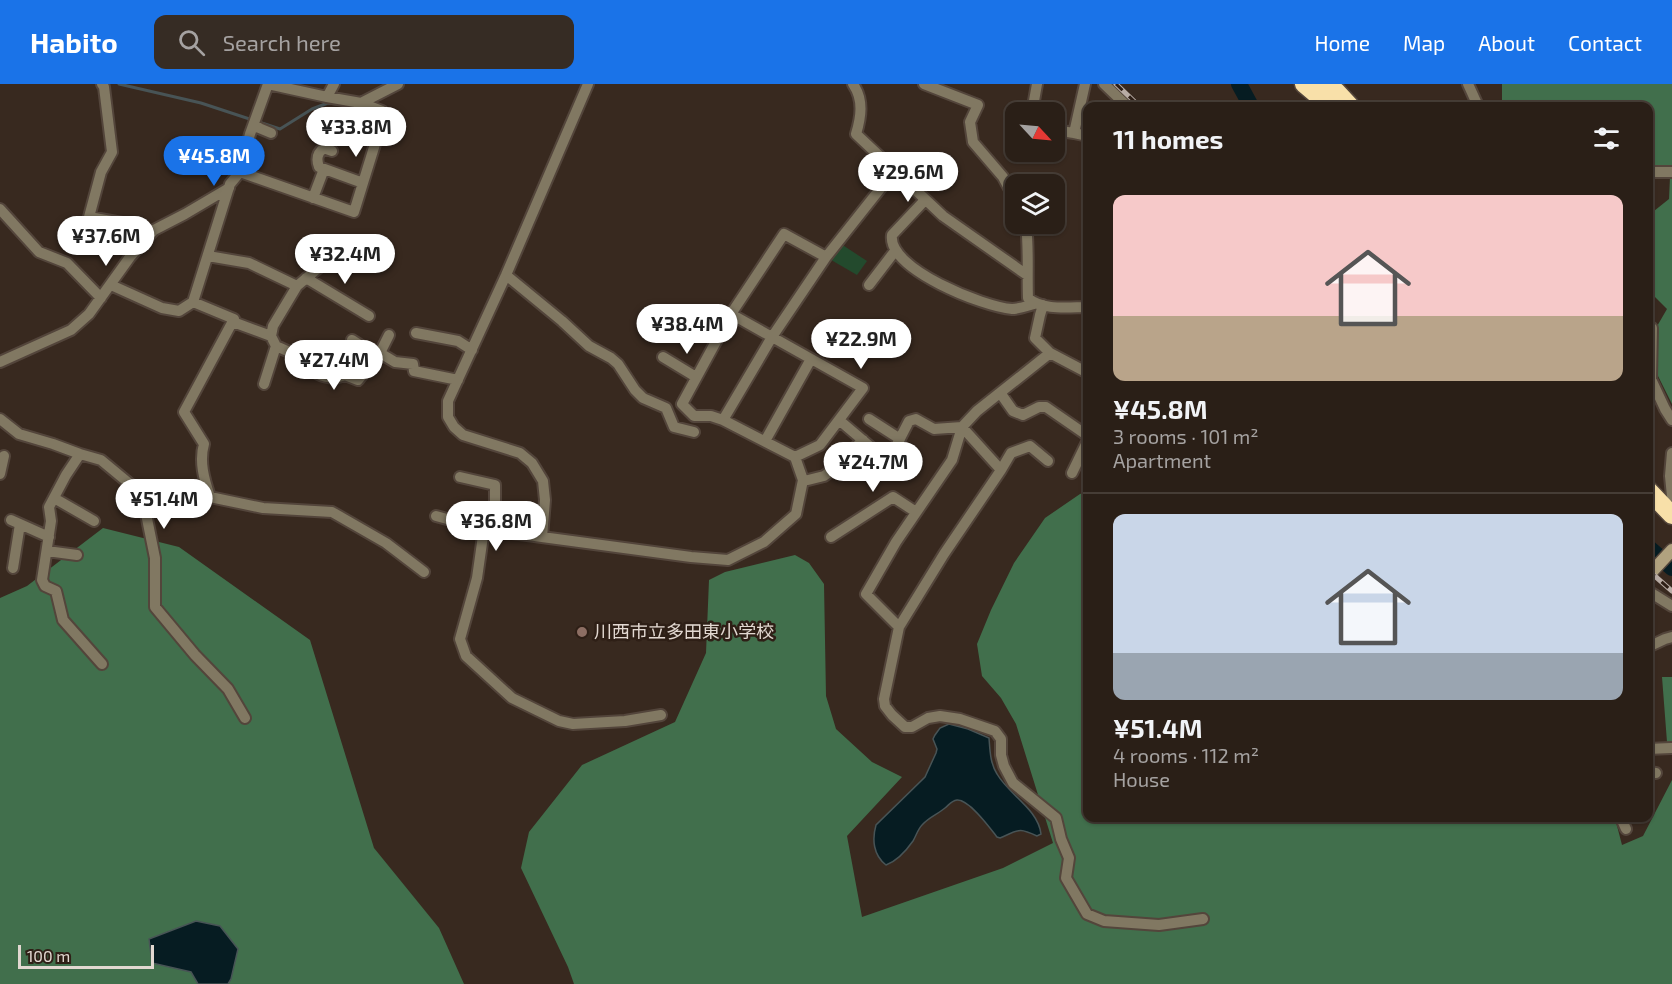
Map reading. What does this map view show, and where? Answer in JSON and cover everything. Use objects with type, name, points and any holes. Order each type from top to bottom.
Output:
[{"type":"highway","points":[[1304,84],[1325,102]]},
{"type":"highway","points":[[1327,84],[1346,102]]},
{"type":"highway","points":[[1653,495],[1666,509]]},
{"type":"street","points":[[102,84],[112,152],[101,172],[90,217],[122,224],[149,235]]},
{"type":"street","points":[[111,285],[162,308],[179,311],[193,302],[228,188],[240,172],[268,84],[361,103],[382,111],[384,115],[354,212],[240,172]]},
{"type":"street","points":[[327,97],[334,84]]},
{"type":"street","points":[[361,103],[398,84]]},
{"type":"street","points":[[543,537],[543,481],[532,463],[520,453],[463,435],[454,428],[448,417],[448,401],[506,275],[588,84]]},
{"type":"street","points":[[853,84],[860,96],[861,110],[856,134],[943,216],[1027,275]]},
{"type":"street","points":[[860,96],[866,84]]},
{"type":"street","points":[[924,84],[978,105],[970,123],[973,142],[1005,181]]},
{"type":"street","points":[[1034,102],[1037,84]]},
{"type":"street","points":[[1074,134],[1085,84]]},
{"type":"street","points":[[1104,84],[1123,102]]},
{"type":"street","points":[[1468,84],[1476,102]]},
{"type":"street","points":[[254,124],[271,133]]},
{"type":"street","points":[[1065,132],[1083,135]]},
{"type":"street","points":[[332,151],[324,148],[320,151],[316,160],[319,167],[363,183]]},
{"type":"street","points":[[313,198],[324,169]]},
{"type":"street","points":[[723,420],[772,337],[826,257],[895,170]]},
{"type":"street","points":[[1653,172],[1672,172]]},
{"type":"street","points":[[0,362],[71,330],[89,314],[130,257],[154,230],[228,188]]},
{"type":"street","points":[[925,200],[892,236],[895,251],[931,281],[945,288],[1004,308],[1016,309],[1039,304]]},
{"type":"street","points":[[0,209],[39,252],[67,263],[101,298]]},
{"type":"street","points":[[436,516],[487,530],[728,560],[764,542],[796,514],[803,480],[795,457],[723,420],[711,416],[694,416],[682,404],[731,314],[784,234],[826,257]]},
{"type":"street","points":[[1027,234],[1028,298],[1039,304],[1054,307],[1083,307]]},
{"type":"street","points":[[869,285],[895,251]]},
{"type":"street","points":[[208,256],[249,263],[297,286]]},
{"type":"street","points":[[359,257],[342,264],[322,265],[297,286],[273,326],[271,336],[276,346],[314,363],[315,372],[320,375],[338,378],[345,375],[358,380],[379,354],[389,335]]},
{"type":"street","points":[[506,275],[589,346],[618,364],[643,398],[666,408],[674,427],[694,432]]},
{"type":"street","points":[[306,278],[369,316]]},
{"type":"street","points":[[193,302],[234,319],[233,322],[271,336]]},
{"type":"street","points":[[1039,304],[1040,315],[1035,338],[1050,353],[1083,370]]},
{"type":"street","points":[[731,314],[863,388],[820,445],[795,457]]},
{"type":"street","points":[[210,497],[204,479],[201,454],[204,444],[184,412],[233,322]]},
{"type":"street","points":[[416,333],[458,341],[472,350]]},
{"type":"street","points":[[352,340],[396,362],[413,363],[414,371],[458,380]]},
{"type":"street","points":[[264,384],[276,346]]},
{"type":"street","points":[[899,627],[866,594],[896,542],[952,460],[962,427],[977,411],[1050,353]]},
{"type":"street","points":[[663,357],[696,376]]},
{"type":"street","points":[[765,441],[811,359]]},
{"type":"street","points":[[1653,383],[1672,420]]},
{"type":"street","points":[[1001,394],[1013,411],[1023,415],[1039,407],[1046,407],[1083,434]]},
{"type":"street","points":[[0,419],[19,435],[101,460],[142,494],[155,558],[155,607],[195,655],[228,689],[245,718]]},
{"type":"street","points":[[869,419],[900,439]]},
{"type":"street","points":[[839,420],[889,460],[909,421],[916,419],[934,429],[962,427]]},
{"type":"street","points":[[962,427],[1001,470]]},
{"type":"street","points":[[808,480],[824,476],[831,471],[863,440]]},
{"type":"street","points":[[1048,461],[1030,446],[1011,453],[899,627],[884,699],[885,706],[905,727],[912,728],[928,718],[940,716],[960,718],[995,731],[1001,739],[1001,755],[1013,783],[1056,818],[1069,858],[1066,878],[1087,914],[1104,921],[1159,925],[1203,919]]},
{"type":"street","points":[[1072,473],[1083,449]]},
{"type":"street","points":[[1666,509],[1672,453]]},
{"type":"street","points":[[80,454],[49,507],[51,521],[42,580],[45,586],[56,591],[63,620],[102,664]]},
{"type":"street","points":[[0,474],[4,456]]},
{"type":"street","points":[[460,477],[495,485],[495,510],[487,530],[477,578],[460,639],[466,656],[512,698],[559,721],[573,724],[626,722],[661,715]]},
{"type":"street","points":[[142,494],[178,493],[263,508],[332,512],[386,543],[424,572]]},
{"type":"street","points":[[831,537],[893,497],[916,512]]},
{"type":"street","points":[[54,498],[94,520]]},
{"type":"street","points":[[13,568],[15,522],[49,537]]},
{"type":"street","points":[[47,551],[77,555]]},
{"type":"street","points":[[1653,572],[1671,551]]},
{"type":"street","points":[[1653,594],[1672,606]]},
{"type":"street","points":[[1653,645],[1672,637]]},
{"type":"street","points":[[1653,749],[1671,748]]},
{"type":"street","points":[[1623,822],[1626,829]]},
{"type":"green space","points":[[1502,84],[1672,84],[1672,404],[1658,376],[1656,328],[1667,309],[1653,295],[1653,212],[1669,199],[1670,177],[1653,170],[1653,102],[1502,102]]},
{"type":"green space","points":[[838,242],[867,261],[857,275],[826,257]]},
{"type":"green space","points":[[1083,493],[1083,822],[1616,822],[1622,845],[1643,836],[1650,822],[1653,822],[1653,817],[1672,780],[1672,984],[574,984],[521,868],[529,832],[582,765],[675,722],[706,653],[709,580],[725,572],[795,555],[809,563],[824,584],[826,696],[836,729],[872,762],[902,777],[847,836],[862,917],[1003,868],[1053,843],[1016,724],[1001,698],[982,676],[977,644],[1014,563],[1045,518]]},
{"type":"green space","points":[[103,528],[179,547],[310,640],[374,848],[439,928],[464,984],[0,984],[0,598],[27,586]]},
{"type":"green space","points":[[1662,677],[1672,677],[1672,744],[1667,742]]},
{"type":"water","points":[[949,724],[989,738],[995,770],[1002,782],[1035,817],[1041,834],[1037,836],[1026,831],[1015,831],[1000,838],[997,837],[973,809],[957,800],[925,822],[904,852],[886,865],[876,852],[874,836],[876,825],[925,777],[937,749],[933,739],[940,728]]},
{"type":"water","points":[[196,921],[220,926],[238,949],[228,984],[198,984],[191,972],[152,963],[149,939]]},
{"type":"waterway","points":[[119,84],[201,103],[280,129],[312,109],[328,103],[344,105]]},
{"type":"waterway","points":[[1239,84],[1249,102]]},
{"type":"waterway","points":[[1653,551],[1672,568]]},
{"type":"railway","points":[[1116,84],[1135,102]]},
{"type":"railway","points":[[1653,574],[1672,591]]},
{"type":"place","name":"川西市立多田東小学校","points":[[582,632]]}]
